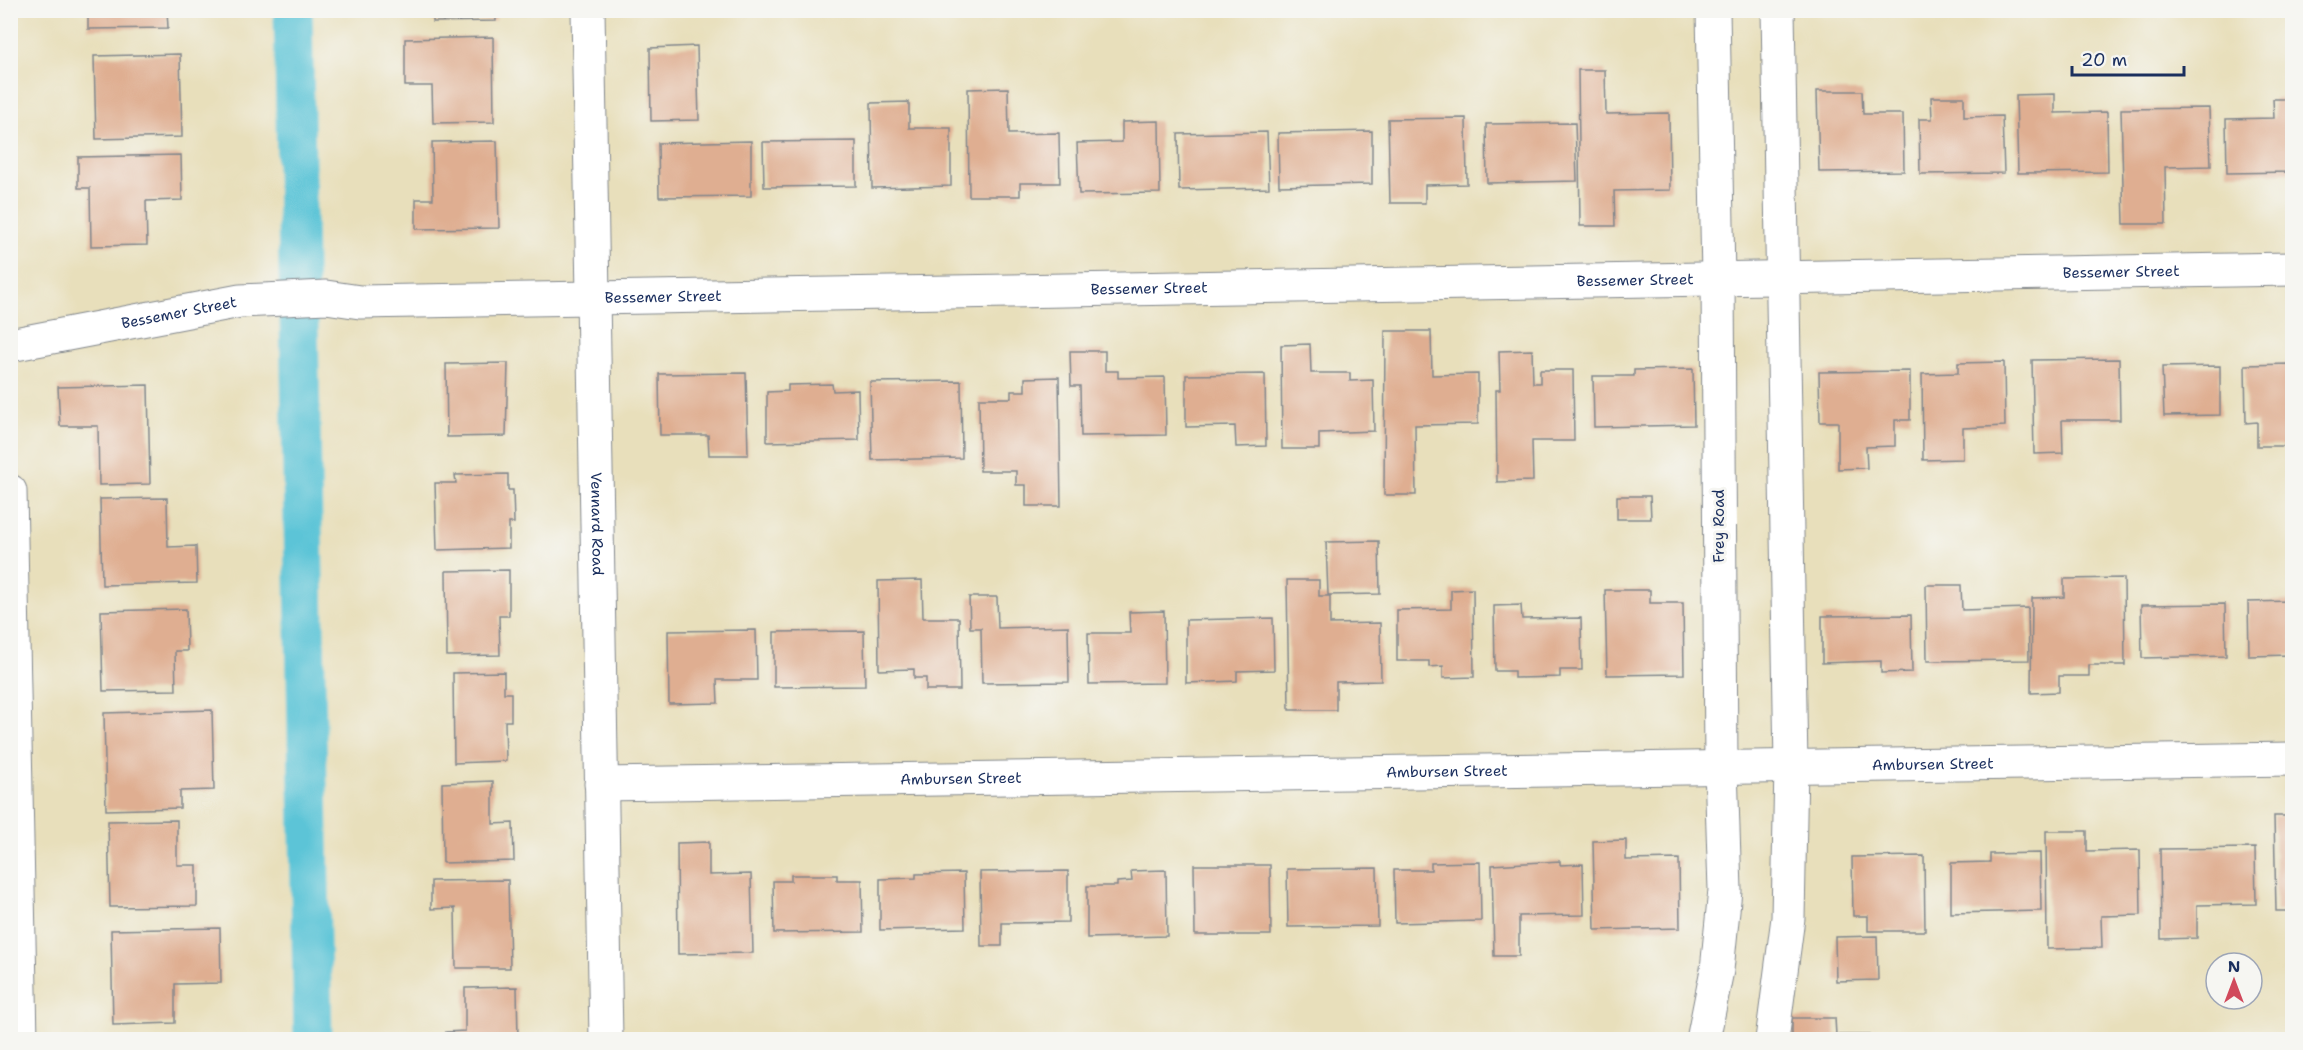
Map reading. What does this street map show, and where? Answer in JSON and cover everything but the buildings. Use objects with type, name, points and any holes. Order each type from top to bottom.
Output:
[{"type":"street","name":"Vennard Road","points":[[588,10],[606,1040]]},
{"type":"street","name":"Frey Road","points":[[1703,1040],[1717,970],[1725,890],[1721,768],[1718,278],[1713,10]]},
{"type":"street","points":[[1772,1040],[1788,918],[1791,766],[1778,10]]},
{"type":"street","name":"Bessemer Street","points":[[10,345],[240,301],[326,297],[360,302],[593,296],[2292,269]]},
{"type":"street","points":[[10,491],[21,1040]]},
{"type":"street","name":"Ambursen Street","points":[[601,784],[2292,759]]},
{"type":"waterway","points":[[293,10],[313,1040]]}]
